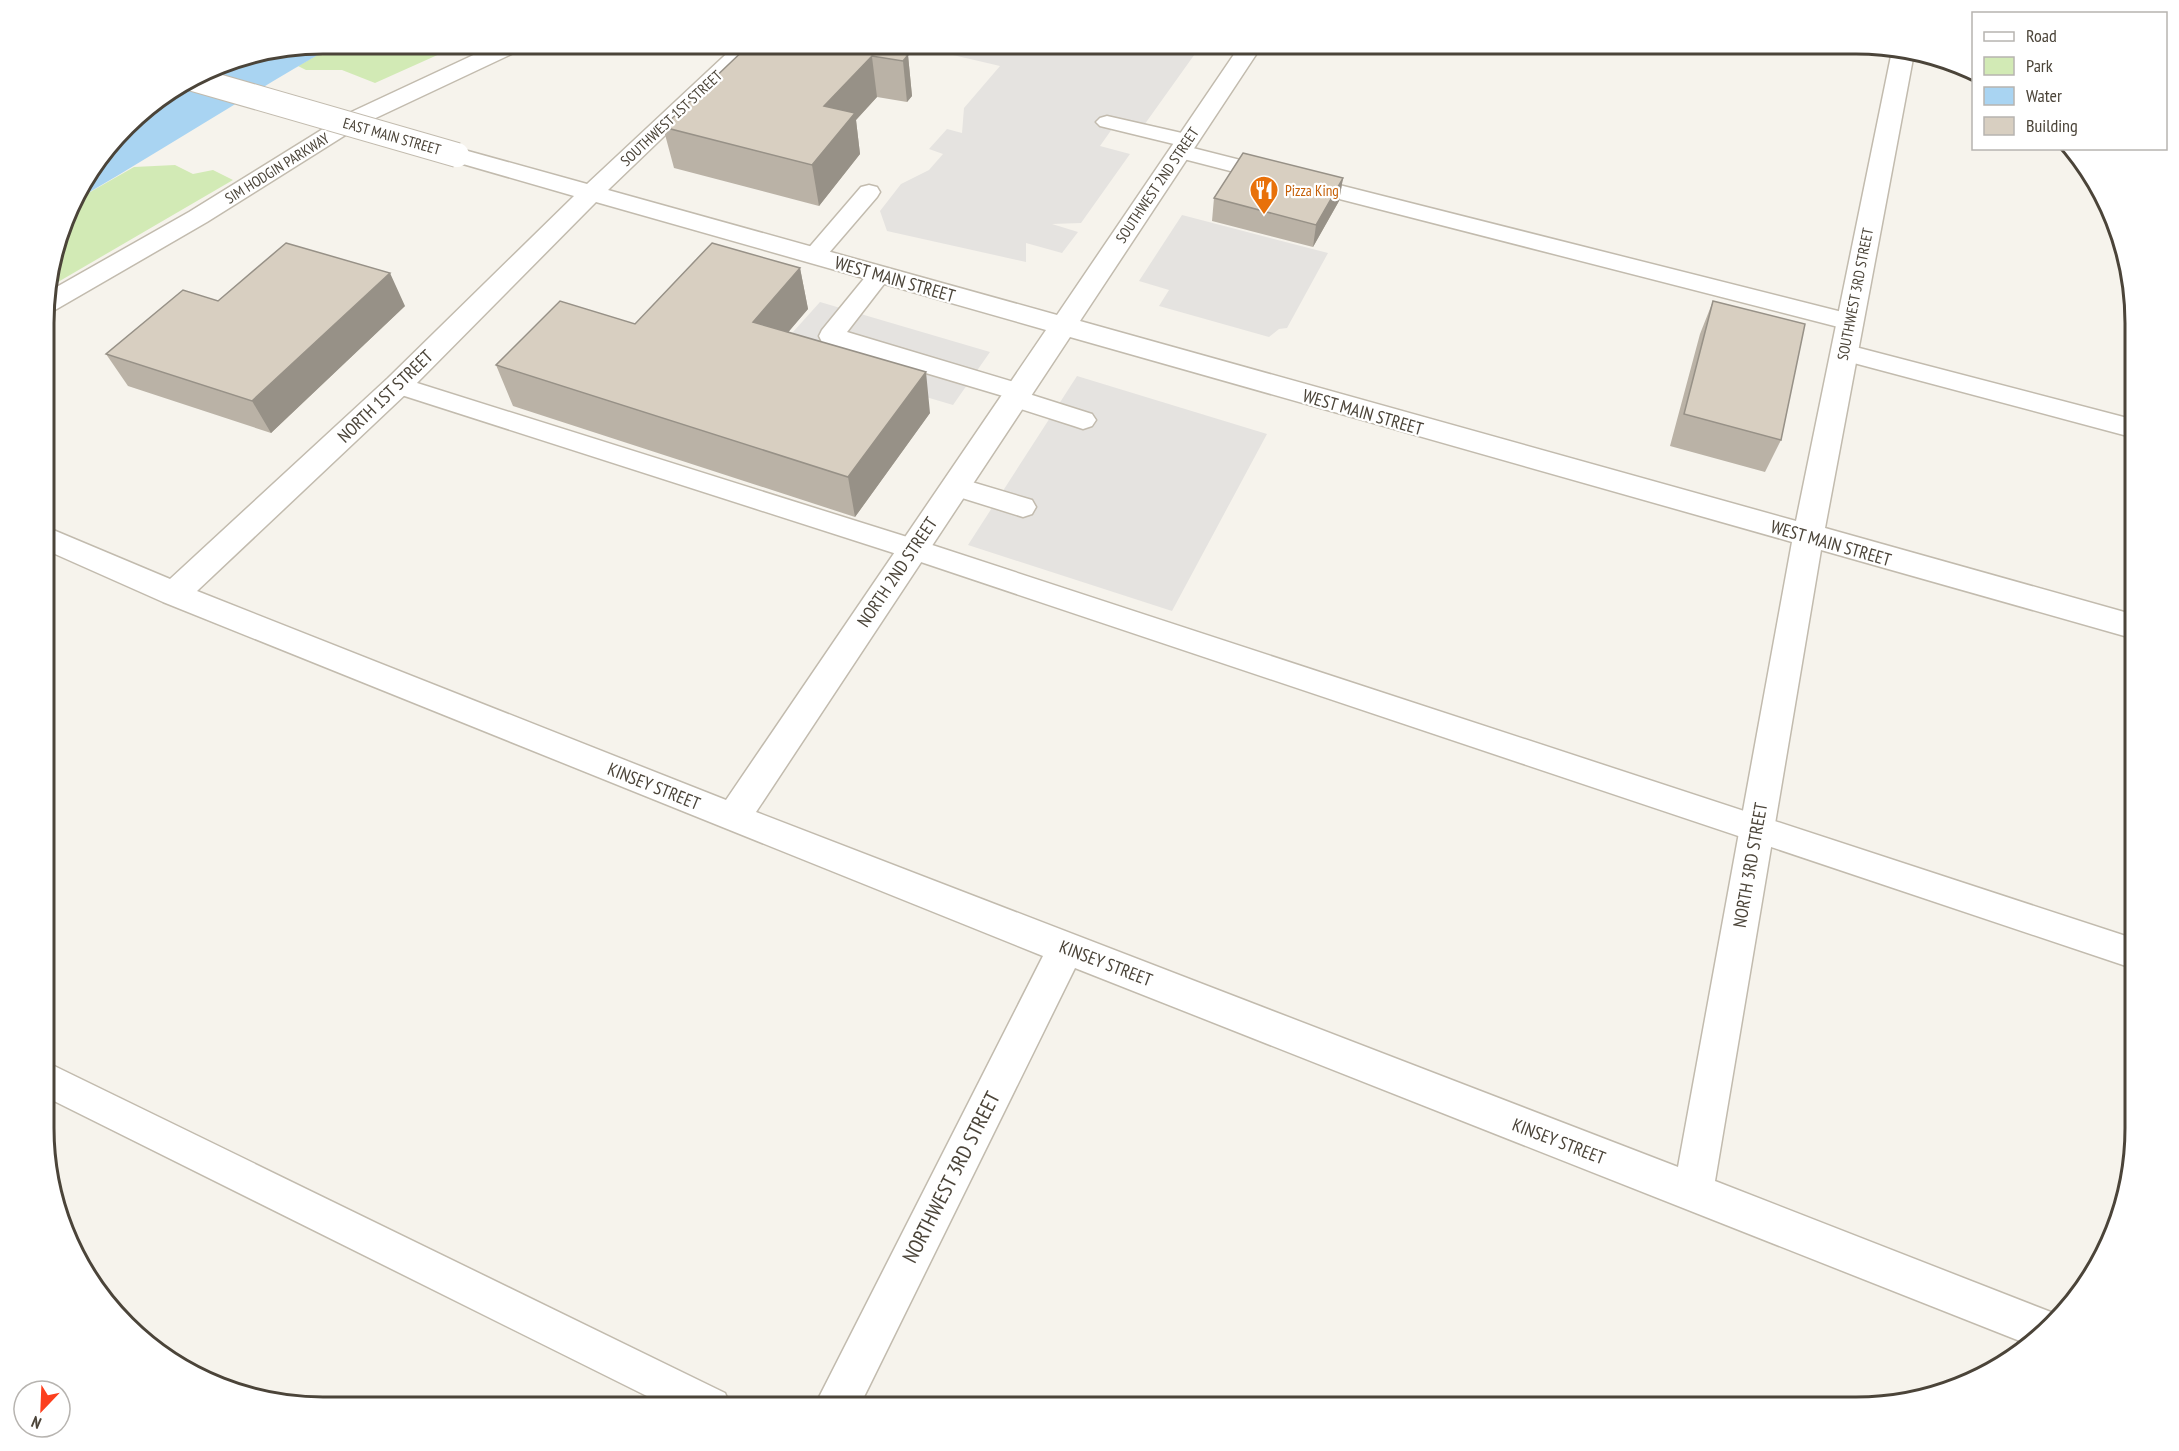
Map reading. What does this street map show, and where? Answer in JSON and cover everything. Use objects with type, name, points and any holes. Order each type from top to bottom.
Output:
[{"type":"street","name":"SIM HODGIN PARKWAY","points":[[55,299],[198,217],[355,119],[493,54]]},
{"type":"street","name":"SOUTHWEST 1ST STREET","points":[[592,192],[738,54]]},
{"type":"street","name":"SOUTHWEST 2ND STREET","points":[[1062,327],[1245,54]]},
{"type":"street","name":"SOUTHWEST 3RD STREET","points":[[1808,537],[1902,58]]},
{"type":"street","name":"EAST MAIN STREET","points":[[204,82],[592,192]]},
{"type":"street","name":"WEST MAIN STREET","points":[[592,192],[1062,327],[2125,624]]},
{"type":"street","name":"NORTH 1ST STREET","points":[[174,594],[398,385],[592,192]]},
{"type":"street","name":"NORTH 2ND STREET","points":[[733,818],[1062,327]]},
{"type":"street","name":"NORTH 3RD STREET","points":[[1693,1193],[1808,537]]},
{"type":"street","name":"KINSEY STREET","points":[[54,542],[174,594],[733,818],[2037,1327]]},
{"type":"street","name":"NORTHWEST 3RD STREET","points":[[841,1397],[1066,948]]},
{"type":"lane","points":[[1107,122],[1183,146],[1850,322]]},
{"type":"lane","points":[[814,256],[869,192]]},
{"type":"lane","points":[[879,275],[831,336],[1016,395],[1083,420]]},
{"type":"lane","points":[[1844,352],[2125,426]]},
{"type":"lane","points":[[398,385],[913,549],[2125,951]]},
{"type":"lane","points":[[955,486],[1023,507]]},
{"type":"lane","points":[[54,1083],[691,1397]]},
{"type":"green space","points":[[319,54],[440,54],[375,83],[342,70],[306,70],[298,66]]},
{"type":"green space","points":[[175,165],[193,174],[213,170],[233,180],[57,283],[68,236],[87,194],[134,167]]},
{"type":"shaded area","points":[[949,54],[1195,54],[1137,135],[1112,129],[1100,146],[1130,154],[1081,223],[1052,224],[1078,232],[1062,253],[1026,243],[1026,262],[887,231],[880,211],[901,184],[929,170],[943,154],[929,149],[947,129],[962,133],[964,108],[1000,66]]},
{"type":"shaded area","points":[[1182,215],[1328,253],[1287,328],[1279,329],[1269,337],[1159,306],[1169,290],[1139,281]]},
{"type":"shaded area","points":[[820,302],[990,352],[953,405],[775,352]]},
{"type":"shaded area","points":[[1077,376],[1267,434],[1172,611],[968,545]]},
{"type":"water","points":[[319,54],[270,83],[87,193],[99,173],[121,145],[145,121],[188,90],[220,74],[253,63],[288,56]]},
{"type":"building","points":[[740,54],[908,55],[903,61],[872,56],[824,106],[855,113],[812,165],[663,127]]},
{"type":"building","points":[[1243,153],[1343,178],[1316,225],[1214,198]]},
{"type":"building","points":[[286,243],[390,273],[252,401],[106,354],[183,290],[218,301]]},
{"type":"building","points":[[712,243],[800,268],[753,322],[926,372],[848,477],[496,365],[560,301],[635,324]]},
{"type":"building","points":[[1713,301],[1805,324],[1781,440],[1684,414]]},
{"type":"place","name":"Pizza King","points":[[1264,216]]}]
